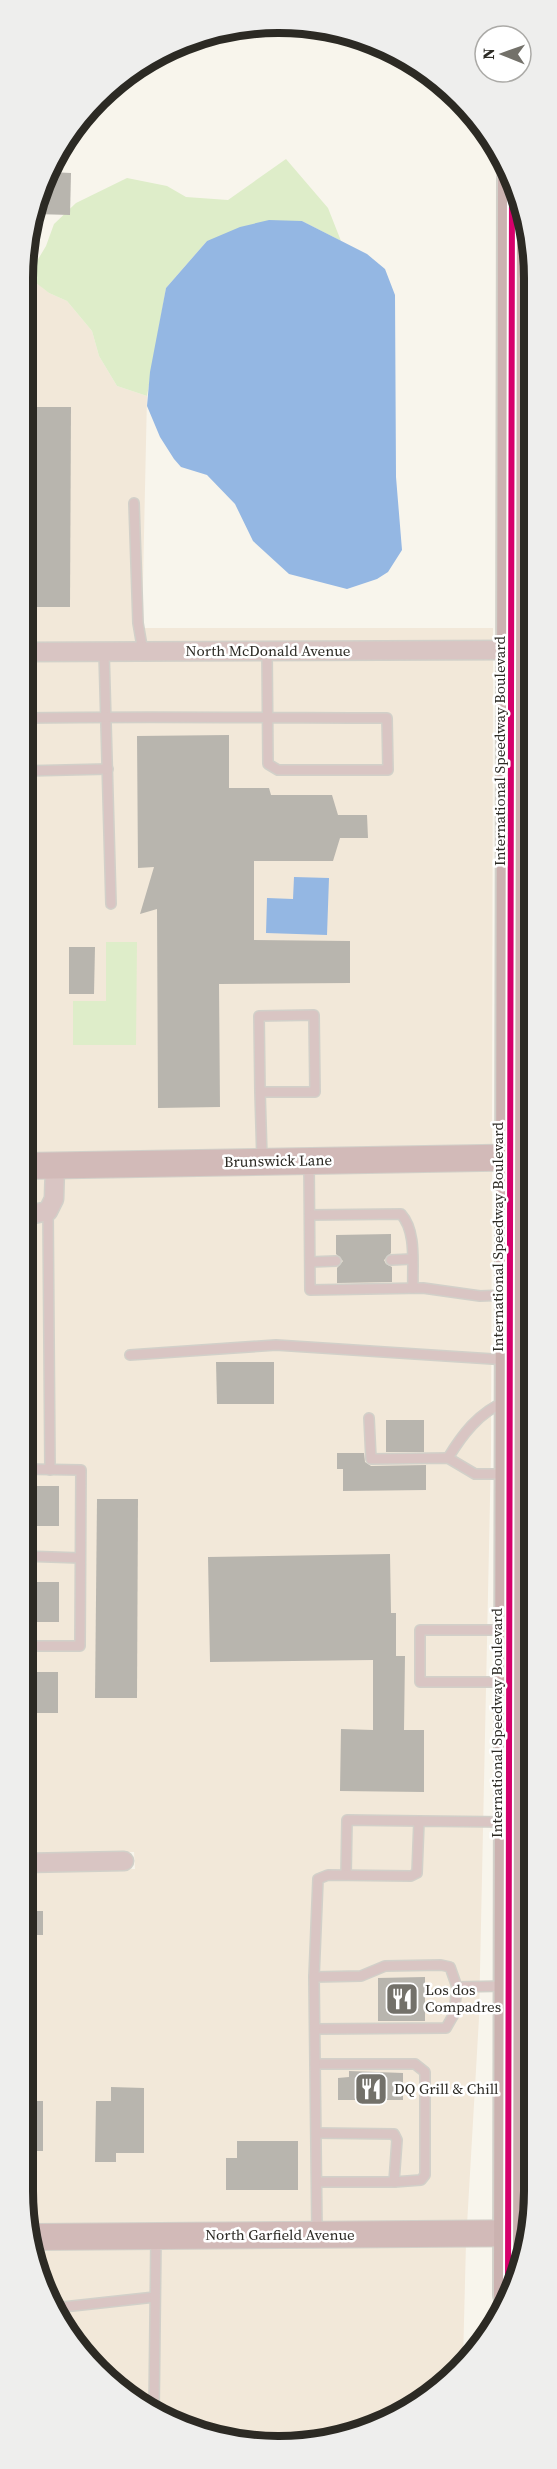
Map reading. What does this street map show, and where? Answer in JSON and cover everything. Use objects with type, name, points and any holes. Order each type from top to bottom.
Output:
[{"type":"main road","name":"International Speedway Boulevard","points":[[512,203],[512,574],[522,657],[521,1157],[510,1295],[509,1986],[519,2233],[514,2259]]},
{"type":"main road","points":[[512,574],[524,603]]},
{"type":"street","name":"North McDonald Avenue","points":[[33,652],[267,651],[522,657]]},
{"type":"street","name":"Brunswick Lane","points":[[33,1166],[521,1157]]},
{"type":"street","points":[[33,1214],[48,1211],[54,1199],[55,1166]]},
{"type":"street","points":[[33,1863],[124,1861]]},
{"type":"street","name":"North Garfield Avenue","points":[[38,2237],[519,2233]]},
{"type":"lane","points":[[134,503],[138,623],[143,652]]},
{"type":"lane","points":[[33,718],[106,717],[269,718],[387,718],[388,770],[278,770],[268,764],[269,718],[267,651]]},
{"type":"lane","points":[[104,652],[111,904]]},
{"type":"lane","points":[[33,771],[108,769]]},
{"type":"lane","points":[[260,1092],[315,1092],[314,1015],[259,1016],[260,1092],[262,1162]]},
{"type":"lane","points":[[309,1161],[310,1290],[413,1288],[480,1296],[510,1295]]},
{"type":"lane","points":[[48,1211],[51,1470]]},
{"type":"lane","points":[[310,1215],[401,1214],[409,1222],[413,1288]]},
{"type":"lane","points":[[391,1260],[412,1259]]},
{"type":"lane","points":[[310,1262],[336,1261]]},
{"type":"lane","points":[[130,1355],[276,1345],[510,1360]]},
{"type":"lane","points":[[447,1458],[462,1436],[492,1407],[510,1400]]},
{"type":"lane","points":[[369,1418],[371,1459],[447,1458],[475,1474],[510,1474]]},
{"type":"lane","points":[[33,1469],[81,1470],[80,1646],[33,1646]]},
{"type":"lane","points":[[33,1557],[80,1558]]},
{"type":"lane","points":[[509,1630],[420,1630],[420,1682],[509,1682]]},
{"type":"lane","points":[[346,1875],[347,1820],[509,1822]]},
{"type":"lane","points":[[317,2235],[315,1977],[318,1879],[328,1875],[411,1876],[417,1873],[419,1821]]},
{"type":"lane","points":[[315,1977],[361,1976],[385,1966],[441,1965],[450,1967],[457,1987],[451,2022],[446,2028],[428,2030],[315,2029]]},
{"type":"lane","points":[[457,1987],[509,1986]]},
{"type":"lane","points":[[315,2064],[415,2064],[425,2072],[425,2175],[422,2180],[317,2182]]},
{"type":"lane","points":[[316,2133],[394,2134],[397,2140],[394,2182]]},
{"type":"lane","points":[[154,2402],[156,2236]]},
{"type":"lane","points":[[63,2307],[155,2297]]},
{"type":"shaded area","points":[[33,280],[49,293],[67,301],[92,331],[99,356],[117,386],[147,396],[142,628],[493,628],[493,641],[33,643]]},
{"type":"shaded area","points":[[493,659],[492,1149],[33,1157],[33,661]]},
{"type":"shaded area","points":[[492,1167],[491,1453],[479,2018],[467,2225],[36,2228],[33,2190],[33,1871],[135,1869],[134,1852],[33,1854],[33,1223],[50,1220],[57,1215],[63,1202],[65,1174]]},
{"type":"shaded area","points":[[33,1175],[44,1175],[44,1197],[40,1204],[33,1205]]},
{"type":"shaded area","points":[[466,2243],[463,2352],[440,2375],[415,2395],[387,2411],[342,2428],[311,2434],[278,2436],[246,2434],[215,2428],[170,2411],[142,2395],[105,2364],[74,2327],[58,2299],[39,2246]]},
{"type":"green space","points":[[286,159],[328,208],[341,241],[302,221],[207,241],[166,288],[147,396],[117,386],[99,356],[92,331],[67,301],[49,293],[35,282],[34,266],[46,246],[54,224],[76,203],[127,178],[167,186],[186,197],[228,200]]},
{"type":"green space","points":[[106,942],[137,942],[136,1045],[73,1045],[73,1001],[106,1001]]},
{"type":"water","points":[[269,220],[302,221],[367,254],[385,269],[395,295],[396,477],[402,550],[388,572],[377,579],[347,589],[289,574],[253,541],[235,504],[207,475],[181,467],[174,459],[160,437],[147,406],[150,372],[166,288],[207,241],[240,227]]},
{"type":"water","points":[[294,877],[329,878],[327,935],[266,933],[267,898],[293,899]]},
{"type":"building","points":[[57,172],[71,173],[70,215],[41,214]]},
{"type":"building","points":[[33,407],[71,407],[70,607],[33,607]]},
{"type":"building","points":[[229,735],[229,788],[269,788],[271,795],[332,795],[338,815],[367,815],[368,838],[340,838],[333,861],[254,861],[254,940],[350,941],[350,983],[219,984],[220,1107],[158,1108],[157,909],[140,914],[154,867],[138,868],[137,736]]},
{"type":"building","points":[[69,947],[95,947],[94,994],[69,994]]},
{"type":"building","points":[[391,1234],[391,1253],[384,1260],[392,1267],[392,1282],[337,1283],[337,1268],[343,1261],[336,1254],[336,1235]]},
{"type":"building","points":[[216,1362],[274,1362],[274,1404],[217,1404]]},
{"type":"building","points":[[386,1420],[424,1420],[424,1452],[386,1452]]},
{"type":"building","points":[[337,1453],[364,1453],[365,1462],[371,1466],[426,1465],[426,1490],[343,1491],[343,1469],[337,1469]]},
{"type":"building","points":[[33,1486],[59,1486],[59,1526],[33,1526]]},
{"type":"building","points":[[97,1499],[138,1499],[137,1698],[95,1698]]},
{"type":"building","points":[[390,1554],[391,1613],[396,1613],[396,1656],[405,1656],[404,1730],[424,1730],[424,1792],[340,1791],[341,1729],[373,1730],[373,1660],[210,1662],[208,1557]]},
{"type":"building","points":[[33,1582],[59,1582],[59,1622],[33,1622]]},
{"type":"building","points":[[33,1672],[58,1672],[58,1713],[33,1713]]},
{"type":"building","points":[[33,1911],[43,1911],[43,1935],[33,1935]]},
{"type":"building","name":"Los dos Compadres","points":[[425,1977],[425,2021],[378,2021],[378,1978]]},
{"type":"building","name":"DQ Grill & Chill","points":[[349,2071],[403,2073],[403,2100],[338,2100],[338,2078],[349,2077]]},
{"type":"building","points":[[111,2087],[144,2088],[144,2153],[116,2153],[116,2162],[95,2162],[96,2101],[111,2101]]},
{"type":"building","points":[[33,2101],[43,2101],[43,2151],[33,2151]]},
{"type":"building","points":[[237,2141],[298,2141],[298,2190],[226,2190],[226,2158],[237,2158]]},
{"type":"cycle path","points":[[508,2276],[512,203]]},
{"type":"place","name":"Los dos Compadres","points":[[402,1999]]},
{"type":"place","name":"DQ Grill & Chill","points":[[371,2089]]}]
